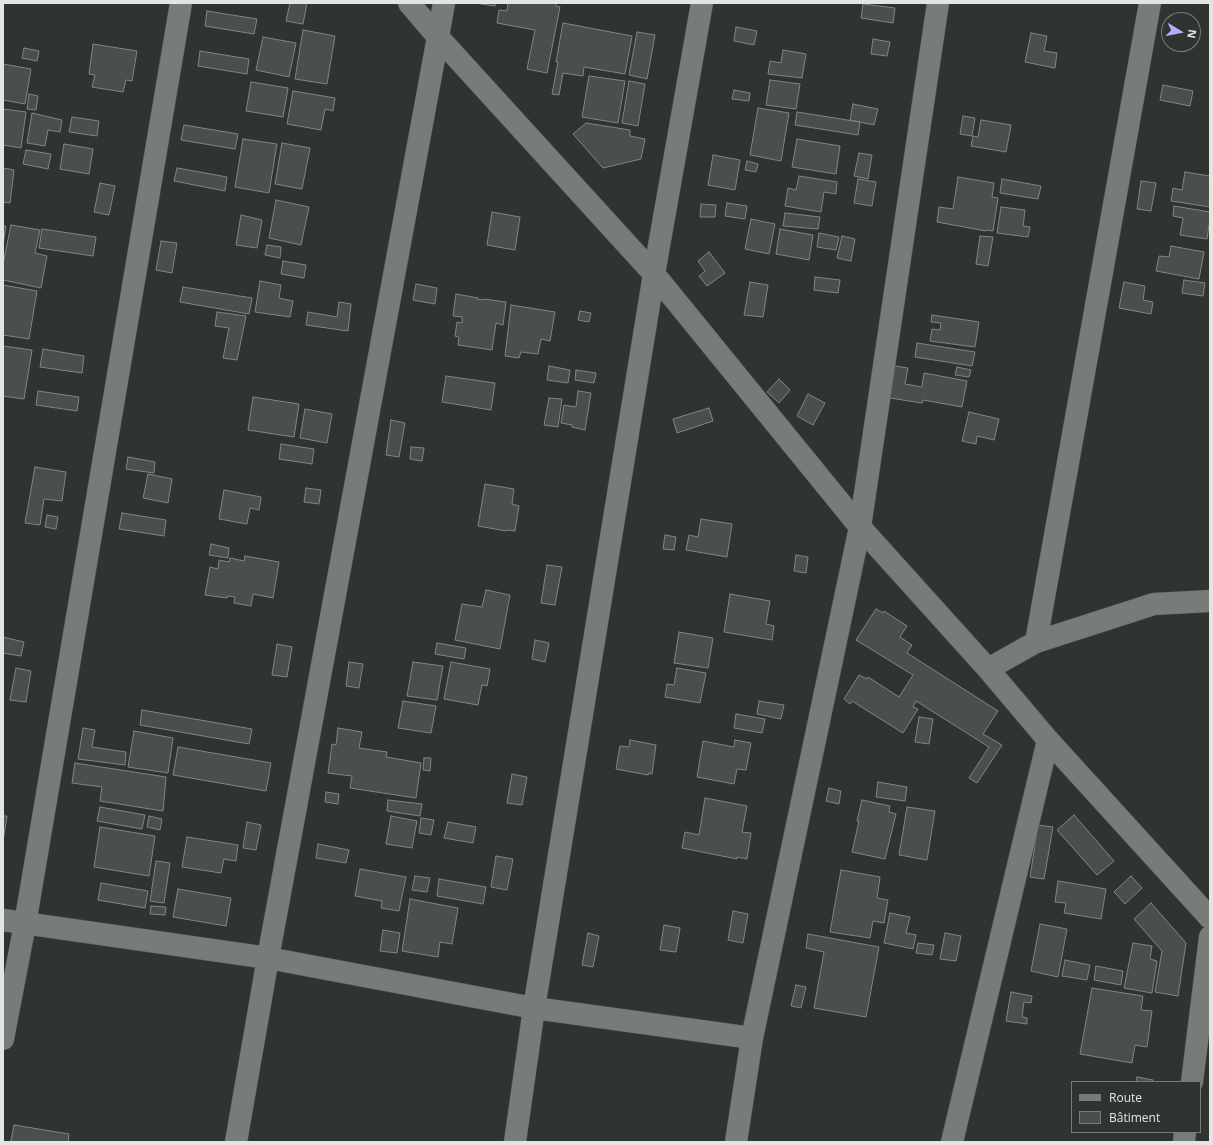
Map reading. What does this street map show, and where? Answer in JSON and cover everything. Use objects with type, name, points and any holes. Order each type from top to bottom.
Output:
[{"type":"street","points":[[3,1039],[25,924],[181,3]]},
{"type":"street","points":[[409,3],[438,37],[654,274],[860,527],[988,669],[1048,740],[1210,918]]},
{"type":"street","points":[[236,1142],[268,958],[444,3]]},
{"type":"street","points":[[515,1142],[534,1008],[654,274],[702,3]]},
{"type":"street","points":[[736,1142],[752,1038],[860,527],[938,3]]},
{"type":"street","points":[[1036,642],[1150,3]]},
{"type":"street","points":[[988,669],[1036,642],[1154,604],[1210,601]]},
{"type":"street","points":[[952,1142],[1048,740]]},
{"type":"street","points":[[3,920],[268,958],[534,1008],[752,1038]]},
{"type":"street","points":[[1192,1081],[1210,938]]},
{"type":"building","points":[[290,3],[307,3],[303,24],[286,21]]},
{"type":"building","points":[[475,3],[495,3],[495,6]]},
{"type":"building","points":[[508,3],[556,3],[556,6],[560,7],[547,73],[527,69],[535,30],[497,23],[499,10],[507,11]]},
{"type":"building","points":[[863,4],[895,8],[893,23],[861,18]]},
{"type":"building","points":[[207,11],[257,19],[254,34],[205,26]]},
{"type":"building","points":[[563,23],[632,36],[625,74],[584,67],[583,76],[563,73],[559,95],[552,94]]},
{"type":"building","points":[[736,27],[757,31],[754,45],[734,41]]},
{"type":"building","points":[[303,30],[335,36],[327,84],[295,79]]},
{"type":"building","points":[[637,32],[655,35],[647,79],[629,75]]},
{"type":"building","points":[[1031,33],[1047,36],[1044,51],[1057,53],[1055,68],[1025,62]]},
{"type":"building","points":[[263,37],[296,43],[289,77],[256,70]]},
{"type":"building","points":[[873,39],[890,42],[887,56],[871,54]]},
{"type":"building","points":[[93,44],[137,51],[132,81],[126,80],[123,92],[92,87],[95,75],[89,74]]},
{"type":"building","points":[[24,48],[39,51],[37,61],[22,58]]},
{"type":"building","points":[[783,50],[806,54],[802,78],[768,74],[770,61],[781,63]]},
{"type":"building","points":[[200,51],[249,59],[247,74],[198,66]]},
{"type":"building","points":[[3,64],[31,69],[25,104],[3,100]]},
{"type":"building","points":[[589,76],[625,81],[618,123],[582,117]]},
{"type":"building","points":[[770,80],[800,84],[796,109],[766,105]]},
{"type":"building","points":[[629,81],[645,84],[638,126],[622,123]]},
{"type":"building","points":[[251,82],[288,88],[283,117],[246,111]]},
{"type":"building","points":[[1163,85],[1193,91],[1190,106],[1160,100]]},
{"type":"building","points":[[734,90],[750,93],[749,101],[732,99]]},
{"type":"building","points":[[293,91],[335,98],[333,111],[325,109],[321,130],[287,124]]},
{"type":"building","points":[[29,94],[38,96],[36,110],[27,109]]},
{"type":"building","points":[[853,104],[878,109],[874,125],[850,120]]},
{"type":"building","points":[[758,108],[789,113],[781,161],[750,155]]},
{"type":"building","points":[[3,109],[26,112],[21,148],[3,145]]},
{"type":"building","points":[[797,112],[860,122],[858,135],[795,125]]},
{"type":"building","points":[[32,113],[62,120],[60,132],[48,130],[45,146],[27,143]]},
{"type":"building","points":[[963,116],[975,118],[972,136],[960,134]]},
{"type":"building","points":[[72,117],[99,121],[97,136],[69,132]]},
{"type":"building","points":[[981,120],[1011,125],[1006,152],[971,146],[973,136],[978,137]]},
{"type":"building","points":[[586,123],[630,130],[630,136],[645,139],[641,159],[603,168],[573,134]]},
{"type":"building","points":[[184,125],[238,134],[235,149],[181,140]]},
{"type":"building","points":[[243,139],[277,144],[269,193],[235,187]]},
{"type":"building","points":[[797,139],[840,146],[836,174],[792,167]]},
{"type":"building","points":[[282,143],[310,148],[302,189],[275,184]]},
{"type":"building","points":[[64,144],[93,149],[89,174],[60,169]]},
{"type":"building","points":[[26,150],[51,154],[48,169],[23,164]]},
{"type":"building","points":[[859,153],[872,155],[868,179],[854,176]]},
{"type":"building","points":[[713,155],[740,160],[735,190],[708,185]]},
{"type":"building","points":[[747,161],[758,164],[756,172],[745,170]]},
{"type":"building","points":[[3,168],[14,170],[10,203],[3,202]]},
{"type":"building","points":[[177,168],[227,177],[225,191],[174,181]]},
{"type":"building","points":[[1185,172],[1210,176],[1210,207],[1171,201],[1173,188],[1182,190]]},
{"type":"building","points":[[799,176],[837,182],[836,194],[824,192],[821,212],[785,206],[788,188],[796,190]]},
{"type":"building","points":[[958,177],[994,183],[992,197],[998,198],[993,231],[937,222],[939,207],[953,209]]},
{"type":"building","points":[[858,179],[876,182],[872,206],[854,203]]},
{"type":"building","points":[[1002,179],[1041,186],[1038,199],[1000,193]]},
{"type":"building","points":[[1141,181],[1156,183],[1151,211],[1137,209]]},
{"type":"building","points":[[100,183],[115,186],[109,215],[94,212]]},
{"type":"building","points":[[276,200],[309,207],[301,245],[269,238]]},
{"type":"building","points":[[727,203],[747,206],[745,219],[725,216]]},
{"type":"building","points":[[701,204],[716,205],[715,217],[700,217]]},
{"type":"building","points":[[1174,206],[1210,212],[1207,239],[1180,235],[1183,218],[1173,216]]},
{"type":"building","points":[[1001,207],[1025,210],[1023,226],[1030,227],[1028,237],[997,233]]},
{"type":"building","points":[[492,212],[520,217],[515,250],[487,245]]},
{"type":"building","points":[[785,213],[820,217],[818,229],[783,226]]},
{"type":"building","points":[[241,215],[262,220],[257,248],[236,245]]},
{"type":"building","points":[[751,219],[775,224],[769,254],[745,249]]},
{"type":"building","points":[[11,225],[40,230],[35,253],[47,256],[41,288],[3,280],[3,264]]},
{"type":"building","points":[[3,226],[6,226],[3,245]]},
{"type":"building","points":[[42,229],[96,237],[93,256],[39,248]]},
{"type":"building","points":[[780,229],[813,235],[809,260],[776,254]]},
{"type":"building","points":[[819,233],[839,237],[836,250],[817,247]]},
{"type":"building","points":[[842,236],[855,239],[851,261],[837,258]]},
{"type":"building","points":[[980,236],[993,237],[988,266],[976,264]]},
{"type":"building","points":[[161,241],[177,243],[172,273],[156,270]]},
{"type":"building","points":[[267,245],[281,247],[280,258],[265,255]]},
{"type":"building","points":[[1171,246],[1204,252],[1199,279],[1156,271],[1159,256],[1169,257]]},
{"type":"building","points":[[709,252],[725,273],[707,286],[699,276],[705,271],[698,261]]},
{"type":"building","points":[[283,261],[306,265],[304,278],[281,274]]},
{"type":"building","points":[[815,277],[840,280],[838,293],[814,290]]},
{"type":"building","points":[[1184,280],[1205,283],[1203,296],[1182,293]]},
{"type":"building","points":[[260,281],[281,285],[279,298],[293,301],[290,317],[255,312]]},
{"type":"building","points":[[750,282],[768,285],[763,317],[744,315]]},
{"type":"building","points":[[1124,282],[1145,286],[1143,300],[1153,302],[1151,314],[1119,308]]},
{"type":"building","points":[[416,284],[437,288],[435,304],[413,300]]},
{"type":"building","points":[[3,285],[37,291],[29,339],[3,335]]},
{"type":"building","points":[[183,287],[252,298],[249,314],[180,302]]},
{"type":"building","points":[[456,294],[478,298],[477,299],[506,302],[503,325],[496,323],[492,350],[458,345],[459,337],[455,336],[457,322],[462,323],[462,317],[453,316]]},
{"type":"building","points":[[339,302],[351,304],[348,331],[306,325],[308,312],[337,317]]},
{"type":"building","points":[[511,305],[555,312],[550,341],[541,339],[538,354],[521,352],[519,358],[505,356]]},
{"type":"building","points":[[580,311],[591,313],[589,322],[578,320]]},
{"type":"building","points":[[217,312],[246,316],[237,360],[223,358],[229,328],[215,326]]},
{"type":"building","points":[[932,315],[979,322],[975,347],[930,341],[932,329],[940,330],[941,323],[931,322]]},
{"type":"building","points":[[917,343],[975,352],[972,366],[915,357]]},
{"type":"building","points":[[3,346],[32,350],[24,399],[3,396]]},
{"type":"building","points":[[43,349],[84,356],[82,373],[40,367]]},
{"type":"building","points":[[549,366],[570,370],[568,383],[547,380]]},
{"type":"building","points":[[895,366],[908,368],[905,384],[922,387],[924,373],[967,381],[962,407],[923,400],[922,403],[890,398]]},
{"type":"building","points":[[957,367],[971,370],[969,377],[955,375]]},
{"type":"building","points":[[576,370],[596,373],[594,383],[575,380]]},
{"type":"building","points":[[446,376],[495,383],[491,410],[442,402]]},
{"type":"building","points":[[779,379],[790,390],[779,403],[767,392]]},
{"type":"building","points":[[38,391],[79,397],[77,411],[36,405]]},
{"type":"building","points":[[578,391],[591,393],[585,430],[561,423],[564,405],[576,407]]},
{"type":"building","points":[[808,394],[825,403],[813,425],[797,416]]},
{"type":"building","points":[[253,397],[299,404],[294,437],[248,430]]},
{"type":"building","points":[[549,398],[562,399],[558,427],[544,425]]},
{"type":"building","points":[[709,408],[713,421],[677,433],[673,419]]},
{"type":"building","points":[[305,409],[332,414],[327,443],[300,438]]},
{"type":"building","points":[[969,412],[999,419],[994,440],[977,436],[976,444],[962,441]]},
{"type":"building","points":[[391,420],[405,423],[399,457],[386,455]]},
{"type":"building","points":[[281,444],[314,449],[312,464],[279,459]]},
{"type":"building","points":[[411,447],[424,448],[422,461],[410,459]]},
{"type":"building","points":[[128,457],[155,462],[154,473],[126,469]]},
{"type":"building","points":[[35,467],[66,472],[62,501],[44,499],[40,525],[25,523]]},
{"type":"building","points":[[148,474],[172,479],[168,503],[143,498]]},
{"type":"building","points":[[485,484],[514,489],[512,504],[519,506],[515,531],[506,531],[478,526]]},
{"type":"building","points":[[306,488],[321,490],[319,504],[304,502]]},
{"type":"building","points":[[224,490],[261,497],[259,510],[250,508],[247,524],[219,519]]},
{"type":"building","points":[[122,513],[166,520],[164,536],[119,529]]},
{"type":"building","points":[[47,515],[58,517],[56,529],[45,527]]},
{"type":"building","points":[[701,519],[732,524],[727,557],[686,550],[689,535],[698,537]]},
{"type":"building","points":[[665,535],[676,537],[674,550],[663,549]]},
{"type":"building","points":[[211,544],[229,548],[228,558],[209,555]]},
{"type":"building","points":[[796,555],[808,557],[806,573],[794,571]]},
{"type":"building","points":[[245,556],[279,562],[273,598],[253,594],[251,606],[234,603],[235,597],[227,596],[227,598],[205,595],[210,567],[218,569],[219,560],[229,562],[230,558],[244,561]]},
{"type":"building","points":[[547,565],[562,567],[555,605],[541,603]]},
{"type":"building","points":[[486,590],[510,595],[500,649],[455,640],[462,604],[482,607]]},
{"type":"building","points":[[730,594],[770,601],[766,624],[774,626],[772,640],[724,632]]},
{"type":"building","points":[[876,609],[883,613],[884,611],[907,626],[900,637],[912,645],[907,653],[998,711],[983,734],[1002,745],[977,783],[969,778],[989,747],[916,701],[913,707],[918,709],[903,733],[852,701],[850,704],[844,699],[859,675],[867,679],[868,677],[899,697],[913,675],[856,640]]},
{"type":"building","points":[[679,632],[713,638],[708,668],[674,663]]},
{"type":"building","points":[[3,637],[24,642],[21,656],[3,653]]},
{"type":"building","points":[[535,640],[549,643],[545,662],[532,659]]},
{"type":"building","points":[[437,643],[466,648],[464,659],[435,654]]},
{"type":"building","points":[[277,644],[292,647],[287,677],[272,675]]},
{"type":"building","points":[[349,662],[363,664],[359,688],[346,686]]},
{"type":"building","points":[[413,662],[443,666],[437,700],[407,696]]},
{"type":"building","points":[[451,662],[490,669],[487,686],[482,685],[478,705],[444,699]]},
{"type":"building","points":[[16,668],[31,671],[26,702],[10,700]]},
{"type":"building","points":[[677,668],[706,673],[700,703],[665,697],[667,684],[674,685]]},
{"type":"building","points":[[403,701],[436,706],[431,733],[398,728]]},
{"type":"building","points":[[759,701],[784,705],[781,719],[757,714]]},
{"type":"building","points":[[142,710],[252,729],[249,744],[140,725]]},
{"type":"building","points":[[736,714],[765,719],[762,733],[734,728]]},
{"type":"building","points":[[919,717],[933,719],[929,744],[915,742]]},
{"type":"building","points":[[83,728],[95,730],[92,747],[126,752],[125,765],[78,759]]},
{"type":"building","points":[[338,728],[362,732],[359,748],[387,752],[386,757],[421,763],[416,798],[350,788],[352,776],[328,773],[332,744],[336,745]]},
{"type":"building","points":[[134,731],[173,738],[168,773],[128,767]]},
{"type":"building","points":[[630,740],[656,745],[652,774],[649,773],[648,775],[616,769],[620,746],[629,747]]},
{"type":"building","points":[[735,740],[751,743],[746,770],[737,769],[734,784],[697,777],[703,741],[734,747]]},
{"type":"building","points":[[178,747],[271,763],[266,791],[173,775]]},
{"type":"building","points":[[424,758],[431,758],[430,771],[423,770]]},
{"type":"building","points":[[75,763],[166,777],[163,811],[100,801],[102,787],[72,783]]},
{"type":"building","points":[[512,774],[527,777],[522,805],[507,803]]},
{"type":"building","points":[[878,782],[907,787],[905,801],[876,797]]},
{"type":"building","points":[[829,788],[841,791],[839,804],[826,801]]},
{"type":"building","points":[[326,792],[339,794],[338,804],[325,802]]},
{"type":"building","points":[[705,798],[747,806],[742,832],[751,833],[747,859],[737,857],[737,859],[682,848],[685,832],[699,835]]},
{"type":"building","points":[[388,800],[422,804],[420,816],[387,811]]},
{"type":"building","points":[[862,800],[890,806],[889,812],[896,814],[885,859],[852,852]]},
{"type":"building","points":[[100,807],[145,815],[142,829],[97,821]]},
{"type":"building","points":[[907,807],[935,811],[927,860],[899,855]]},
{"type":"building","points":[[1074,815],[1114,861],[1097,875],[1057,830]]},
{"type":"building","points":[[3,816],[7,816],[3,841]]},
{"type":"building","points":[[149,816],[162,819],[160,830],[147,827]]},
{"type":"building","points":[[391,816],[417,821],[412,848],[386,844]]},
{"type":"building","points":[[421,818],[434,820],[431,835],[419,833]]},
{"type":"building","points":[[247,822],[261,825],[256,850],[243,848]]},
{"type":"building","points":[[448,822],[476,827],[473,843],[444,838]]},
{"type":"building","points":[[1038,825],[1053,827],[1044,879],[1030,877]]},
{"type":"building","points":[[100,827],[155,836],[149,876],[94,867]]},
{"type":"building","points":[[187,837],[238,845],[236,861],[224,859],[221,873],[182,867]]},
{"type":"building","points":[[318,844],[349,850],[346,863],[316,858]]},
{"type":"building","points":[[496,856],[513,859],[507,890],[491,887]]},
{"type":"building","points":[[156,861],[170,863],[164,903],[150,901]]},
{"type":"building","points":[[360,869],[406,877],[399,911],[381,908],[382,901],[355,896]]},
{"type":"building","points":[[841,870],[880,877],[877,898],[888,900],[884,923],[873,921],[870,938],[830,932]]},
{"type":"building","points":[[415,876],[430,878],[427,892],[412,890]]},
{"type":"building","points":[[1131,876],[1142,888],[1125,904],[1114,892]]},
{"type":"building","points":[[439,879],[486,887],[483,904],[437,896]]},
{"type":"building","points":[[1058,881],[1106,889],[1101,919],[1064,913],[1066,903],[1055,902]]},
{"type":"building","points":[[101,883],[148,891],[145,908],[98,900]]},
{"type":"building","points":[[178,889],[231,898],[226,926],[173,917]]},
{"type":"building","points":[[410,899],[458,908],[452,944],[440,942],[438,957],[402,951]]},
{"type":"building","points":[[1151,903],[1186,943],[1178,996],[1155,992],[1162,951],[1134,919]]},
{"type":"building","points":[[151,906],[166,907],[165,915],[150,914]]},
{"type":"building","points":[[733,911],[748,914],[743,943],[728,940]]},
{"type":"building","points":[[890,913],[910,917],[906,933],[916,935],[913,949],[884,943]]},
{"type":"building","points":[[1040,924],[1067,929],[1058,977],[1031,971]]},
{"type":"building","points":[[664,925],[680,928],[676,952],[660,950]]},
{"type":"building","points":[[383,930],[400,933],[397,953],[380,951]]},
{"type":"building","points":[[588,933],[599,936],[593,967],[582,965]]},
{"type":"building","points":[[945,933],[961,936],[956,961],[940,959]]},
{"type":"building","points":[[808,934],[879,947],[866,1017],[814,1008],[824,952],[806,948]]},
{"type":"building","points":[[918,943],[934,945],[932,955],[916,953]]},
{"type":"building","points":[[1133,943],[1152,946],[1150,959],[1157,961],[1152,993],[1124,988]]},
{"type":"building","points":[[1065,960],[1090,965],[1087,980],[1062,976]]},
{"type":"building","points":[[1096,966],[1123,971],[1121,985],[1094,980]]},
{"type":"building","points":[[796,985],[806,987],[801,1008],[791,1006]]},
{"type":"building","points":[[1092,988],[1143,996],[1141,1010],[1152,1011],[1147,1047],[1135,1045],[1132,1063],[1080,1054]]},
{"type":"building","points":[[1011,992],[1032,996],[1031,1003],[1024,1002],[1022,1017],[1027,1018],[1027,1024],[1006,1021]]},
{"type":"building","points":[[1137,1077],[1153,1080],[1152,1081],[1136,1081]]},
{"type":"building","points":[[14,1125],[69,1134],[68,1142],[11,1141]]}]
